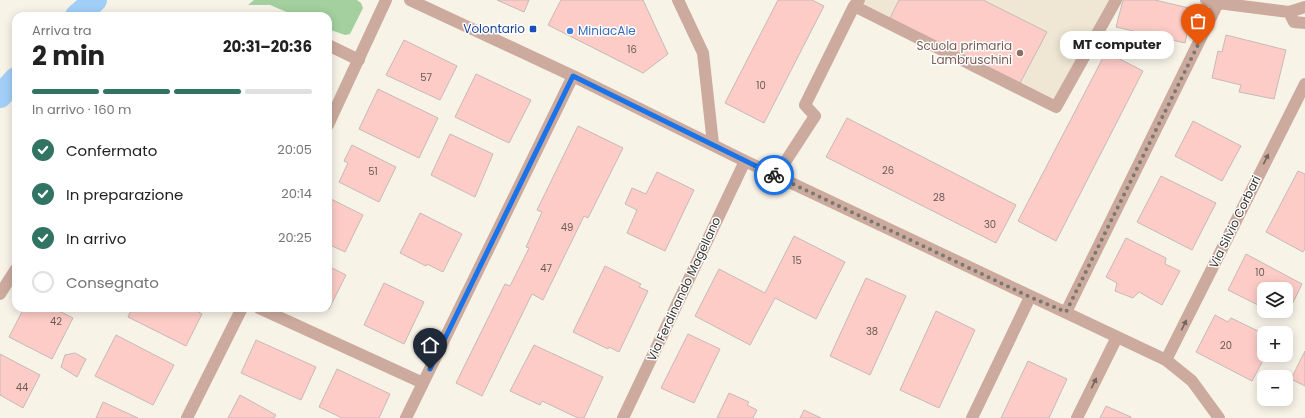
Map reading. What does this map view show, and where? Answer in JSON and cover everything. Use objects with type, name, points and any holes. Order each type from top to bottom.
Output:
[{"type":"street","points":[[332,117],[386,0]]},
{"type":"street","points":[[410,0],[573,76],[776,176],[1030,297],[1066,312],[1166,360],[1192,381],[1219,418]]},
{"type":"street","points":[[678,0],[703,53],[713,144]]},
{"type":"street","points":[[776,176],[815,116],[805,105],[856,3],[1056,107],[1116,0]]},
{"type":"street","points":[[1066,312],[1212,2],[1289,12],[1305,7]]},
{"type":"street","points":[[1289,12],[1294,22],[1305,23]]},
{"type":"street","points":[[332,47],[359,60]]},
{"type":"street","points":[[406,418],[573,76]]},
{"type":"street","name":"Via Silvio Corbari","points":[[1166,360],[1305,84]]},
{"type":"street","name":"Via Ferdinando Magellano","points":[[623,418],[745,161]]},
{"type":"street","points":[[0,294],[12,275]]},
{"type":"street","points":[[972,418],[1030,297]]},
{"type":"street","points":[[187,418],[240,312]]},
{"type":"street","points":[[268,312],[423,383]]},
{"type":"street","points":[[1077,418],[1117,337]]},
{"type":"shaded area","name":"Scuola primaria Lambruschini","points":[[866,0],[1110,0],[1055,102],[862,5]]},
{"type":"green space","points":[[254,0],[357,0],[361,3],[363,8],[350,34],[345,35],[332,30],[332,12],[287,12],[270,5],[248,5]]},
{"type":"building","points":[[497,0],[529,0],[524,12]]},
{"type":"building","points":[[561,0],[643,0],[668,54],[643,73],[548,25]]},
{"type":"building","points":[[778,0],[812,0],[824,6],[764,123],[725,103]]},
{"type":"building","points":[[899,0],[983,0],[1047,32],[1020,83],[890,18]]},
{"type":"building","points":[[1123,0],[1155,0],[1193,9],[1185,43],[1116,27]]},
{"type":"building","points":[[1226,35],[1286,50],[1274,99],[1239,92],[1241,85],[1212,78],[1218,51],[1222,52]]},
{"type":"building","points":[[404,40],[457,66],[440,100],[386,75]]},
{"type":"building","points":[[1106,52],[1143,71],[1056,241],[1018,221]]},
{"type":"building","points":[[476,74],[531,100],[509,143],[455,117]]},
{"type":"building","points":[[378,89],[438,118],[419,158],[359,129]]},
{"type":"building","points":[[847,118],[1016,205],[996,243],[826,157]]},
{"type":"building","points":[[1193,121],[1241,146],[1222,181],[1175,156]]},
{"type":"building","points":[[578,126],[623,148],[588,218],[584,216],[543,300],[532,294],[482,396],[456,383],[505,284],[510,286],[529,248],[526,247],[542,212],[537,210]]},
{"type":"building","points":[[450,134],[493,154],[475,197],[431,175]]},
{"type":"building","points":[[352,145],[396,167],[379,202],[339,182],[348,163],[344,161]]},
{"type":"building","points":[[1298,171],[1305,174],[1305,249],[1303,252],[1266,232]]},
{"type":"building","points":[[657,172],[694,190],[665,251],[627,233],[637,210],[625,204],[632,188],[646,194]]},
{"type":"building","points":[[1161,176],[1216,203],[1192,250],[1137,222]]},
{"type":"building","points":[[332,200],[363,215],[345,252],[332,246]]},
{"type":"building","points":[[420,213],[462,234],[443,272],[427,264],[426,266],[400,253]]},
{"type":"building","points":[[794,236],[845,262],[816,319],[775,298],[750,345],[695,316],[719,269],[765,293]]},
{"type":"building","points":[[1126,238],[1166,258],[1165,264],[1180,271],[1162,305],[1139,292],[1133,298],[1115,291],[1117,283],[1106,277]]},
{"type":"building","points":[[1246,254],[1302,284],[1293,303],[1293,282],[1257,282],[1257,304],[1228,290]]},
{"type":"building","points":[[605,266],[641,284],[639,287],[648,291],[619,352],[609,347],[608,349],[573,332]]},
{"type":"building","points":[[332,268],[346,275],[332,303]]},
{"type":"building","points":[[866,278],[906,296],[870,375],[830,356]]},
{"type":"building","points":[[384,283],[424,302],[404,344],[364,325]]},
{"type":"building","points":[[936,311],[975,330],[939,408],[900,390]]},
{"type":"building","points":[[22,312],[61,312],[73,318],[52,359],[9,337]]},
{"type":"building","points":[[130,312],[199,312],[202,314],[186,346],[128,317]]},
{"type":"building","points":[[1215,315],[1228,322],[1231,318],[1257,331],[1257,362],[1262,362],[1252,381],[1196,352]]},
{"type":"building","points":[[688,334],[720,349],[694,403],[661,388]]},
{"type":"building","points":[[116,335],[174,365],[153,405],[95,376]]},
{"type":"building","points":[[256,340],[316,367],[301,400],[241,373]]},
{"type":"building","points":[[534,345],[603,377],[584,418],[578,418],[542,401],[540,405],[510,391]]},
{"type":"building","points":[[1305,351],[1305,386],[1293,380],[1293,375]]},
{"type":"building","points":[[75,353],[86,359],[77,377],[61,367],[65,355]]},
{"type":"building","points":[[0,354],[40,375],[23,408],[0,395]]},
{"type":"building","points":[[1028,361],[1067,379],[1049,418],[1001,418]]},
{"type":"building","points":[[337,369],[390,394],[379,418],[342,418],[319,407]]},
{"type":"building","points":[[729,393],[749,402],[747,405],[757,410],[753,418],[717,418]]},
{"type":"building","points":[[240,395],[276,415],[274,418],[228,418]]},
{"type":"building","points":[[103,402],[138,418],[96,418]]},
{"type":"building","points":[[1106,406],[1131,417],[1131,418],[1100,418]]},
{"type":"building","points":[[804,410],[821,418],[800,418]]},
{"type":"waterway","points":[[82,12],[95,0]]},
{"type":"waterway","points":[[0,96],[12,83]]},
{"type":"way so far","points":[[774,175],[1030,297],[1066,312],[1198,45]]},
{"type":"place","name":"Volontario","points":[[533,29]]},
{"type":"place","name":"MiniacAle","points":[[570,31]]},
{"type":"place","name":"MT computer","points":[[1198,45]]},
{"type":"place","name":"Scuola primaria Lambruschini","points":[[1020,53]]},
{"type":"route","points":[[430,369],[573,76],[774,175]]}]
